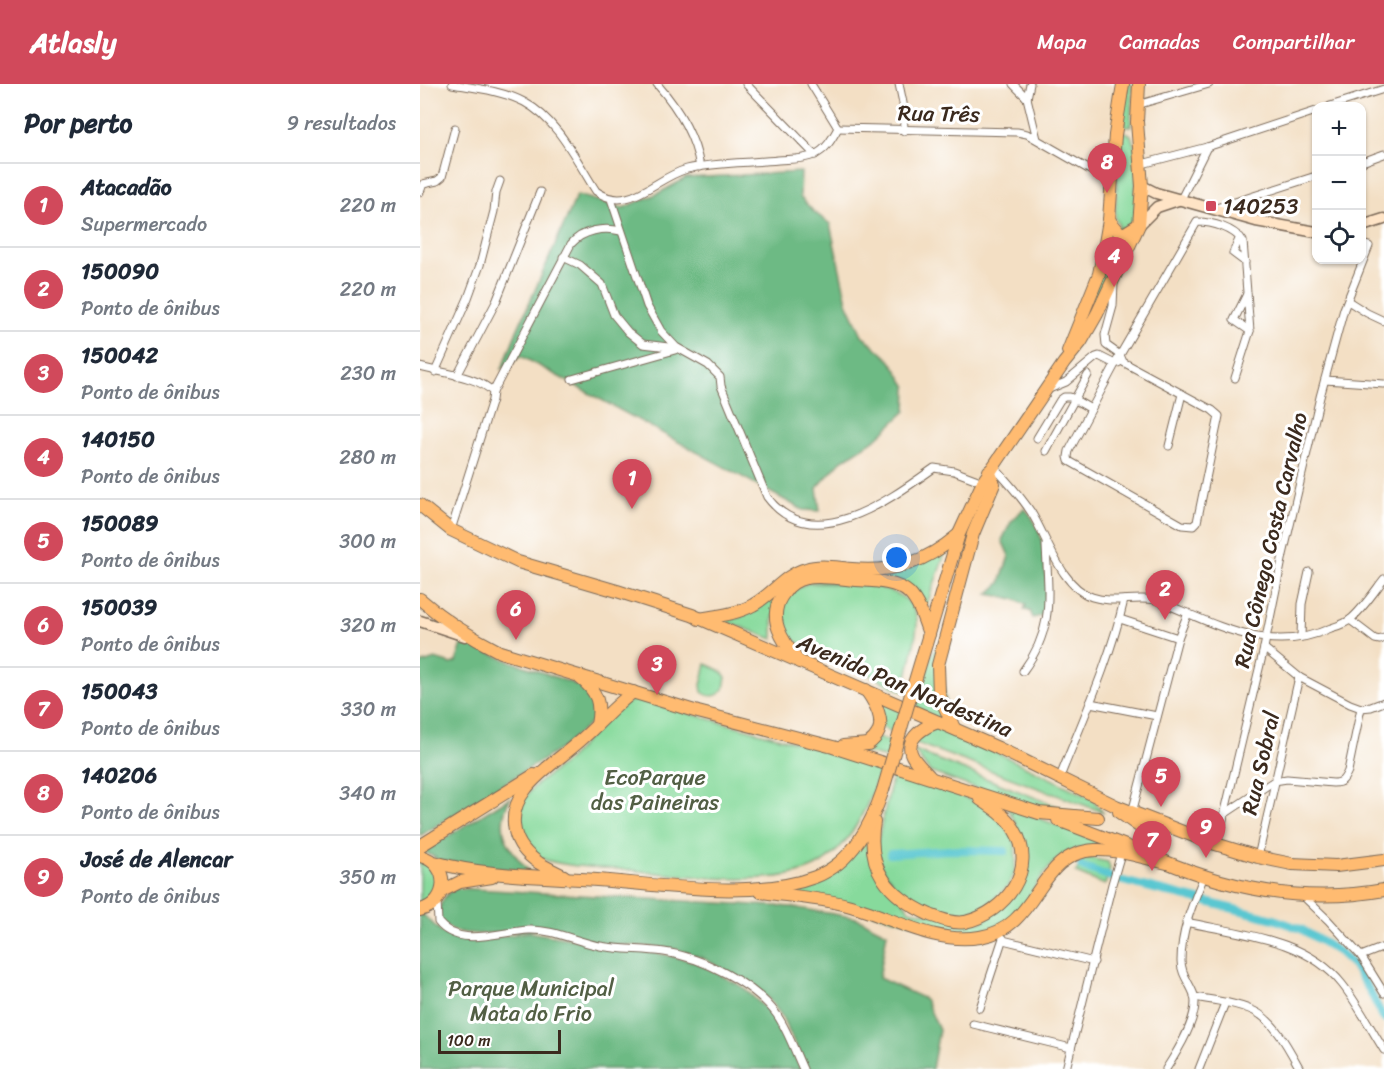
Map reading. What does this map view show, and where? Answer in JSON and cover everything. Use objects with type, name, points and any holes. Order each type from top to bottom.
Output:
[{"type":"highway","points":[[1064,363],[1099,274],[1109,220],[1115,135],[1123,84]]},
{"type":"highway","points":[[745,891],[817,877],[838,864],[865,832],[882,790],[959,534],[988,473],[1081,342],[1097,314],[1139,225],[1142,164],[1138,137],[1139,84]]},
{"type":"highway","points":[[1115,135],[1125,132],[1138,137]]},
{"type":"highway","points":[[1109,220],[1120,233],[1125,233],[1139,225]]},
{"type":"highway","points":[[954,728],[939,694],[938,665],[973,534],[994,484],[988,473]]},
{"type":"highway","name":"Avenida Pan Nordestina","points":[[420,505],[451,530],[518,562],[628,594],[699,619],[954,728],[1132,813],[1217,845],[1292,864],[1336,866],[1384,860]]},
{"type":"highway","points":[[699,619],[752,606],[786,579],[809,567],[867,571],[895,569],[940,549],[959,534]]},
{"type":"highway","points":[[801,664],[783,640],[775,618],[781,596],[796,581],[807,578],[877,582],[900,587],[908,592],[915,601],[928,634]]},
{"type":"highway","points":[[420,599],[472,638],[500,652],[698,712],[833,747],[931,778],[1040,813],[1123,849],[1204,876],[1256,890],[1303,896],[1341,896],[1384,890]]},
{"type":"highway","points":[[574,674],[596,695],[599,711],[597,726]]},
{"type":"highway","points":[[833,747],[868,744],[878,733],[881,722],[879,712],[864,688]]},
{"type":"highway","points":[[568,878],[539,863],[527,853],[518,841],[514,829],[514,812],[521,795],[537,777],[633,692]]},
{"type":"highway","points":[[931,778],[911,755],[911,746],[924,727],[938,722]]},
{"type":"highway","points":[[420,846],[555,762]]},
{"type":"highway","points":[[876,809],[872,850],[883,880],[898,897],[910,905],[938,918],[962,922],[979,918],[992,911],[1008,897],[1018,880],[1022,859],[1020,843],[1010,824],[998,812],[966,790]]},
{"type":"highway","points":[[1100,798],[1150,834]]},
{"type":"highway","points":[[1040,813],[1098,818]]},
{"type":"highway","points":[[420,856],[454,867],[508,875],[745,891],[839,903],[952,938],[1003,935],[1021,915],[1052,871],[1072,856],[1094,850],[1123,849]]},
{"type":"highway","points":[[434,862],[443,877],[439,896]]},
{"type":"highway","points":[[421,910],[460,882],[508,875]]},
{"type":"main road","points":[[1142,186],[1156,193],[1256,221],[1312,231]]},
{"type":"main road","points":[[1139,225],[1157,207],[1181,199]]},
{"type":"main road","points":[[1366,225],[1384,219]]},
{"type":"main road","points":[[420,621],[472,638]]},
{"type":"street","points":[[452,84],[468,85],[511,97],[538,111],[566,144],[596,191],[612,199],[628,200],[679,172],[700,167],[791,159],[815,155],[825,149],[838,128],[811,84]]},
{"type":"street","points":[[657,84],[689,131],[697,148],[700,167]]},
{"type":"street","points":[[746,84],[815,155]]},
{"type":"street","points":[[900,84],[904,131]]},
{"type":"street","points":[[1013,84],[1027,98]]},
{"type":"street","points":[[1030,84],[1027,98],[1037,139]]},
{"type":"street","points":[[1137,105],[1209,84]]},
{"type":"street","points":[[1343,102],[1384,89]]},
{"type":"street","points":[[1142,164],[1206,147],[1312,113]]},
{"type":"street","points":[[420,192],[423,184],[437,181],[442,177],[455,128]]},
{"type":"street","name":"Rua Três","points":[[838,128],[1017,132],[1037,139],[1111,182]]},
{"type":"street","points":[[1181,199],[1206,147]]},
{"type":"street","points":[[1366,161],[1384,154]]},
{"type":"street","points":[[1213,209],[1312,178]]},
{"type":"street","points":[[435,372],[480,266],[500,182]]},
{"type":"street","points":[[457,376],[496,302],[540,192]]},
{"type":"street","points":[[612,199],[647,306],[660,331],[680,349],[708,365],[720,377],[721,386],[767,497],[777,510],[790,517],[826,524],[860,514],[883,503],[934,468],[988,473],[1024,501],[1046,544],[1079,590],[1089,596],[1104,600],[1144,598],[1156,600],[1249,637],[1266,639],[1320,633],[1350,620],[1384,579]]},
{"type":"street","points":[[1114,277],[1113,306],[1104,341],[1106,345],[1119,360],[1219,416],[1197,522],[1188,527],[1069,461],[1069,451],[1091,409],[1119,360],[1197,222],[1232,230],[1243,241],[1250,331],[1235,378]]},
{"type":"street","points":[[451,530],[493,392],[563,257],[577,236],[583,233],[612,229],[621,231]]},
{"type":"street","points":[[1240,237],[1233,253],[1245,262]]},
{"type":"street","points":[[563,257],[580,265],[602,284],[614,315],[628,332],[643,344],[680,349]]},
{"type":"street","name":"Rua Cônego Costa Carvalho","points":[[1217,845],[1264,648],[1293,511],[1325,380],[1359,264]]},
{"type":"street","points":[[1248,293],[1234,320],[1250,331]]},
{"type":"street","points":[[1347,301],[1367,314],[1384,321]]},
{"type":"street","points":[[572,379],[680,349]]},
{"type":"street","points":[[1045,390],[1066,382],[1096,357],[1119,360]]},
{"type":"street","points":[[420,368],[482,384],[493,392]]},
{"type":"street","points":[[1046,451],[1088,375]]},
{"type":"street","points":[[1325,380],[1384,384]]},
{"type":"street","points":[[1169,446],[1182,394]]},
{"type":"street","points":[[1037,438],[1064,397],[1091,409]]},
{"type":"street","points":[[1023,671],[1038,648],[1046,625],[1049,606],[1046,544]]},
{"type":"street","points":[[1300,637],[1302,604],[1309,572]]},
{"type":"street","points":[[1060,777],[1090,703],[1120,619],[1124,600]]},
{"type":"street","points":[[1132,813],[1178,638],[1188,613]]},
{"type":"street","points":[[1120,619],[1178,638]]},
{"type":"street","points":[[1350,620],[1375,639],[1384,638]]},
{"type":"street","points":[[1264,648],[1299,677],[1361,708],[1384,702]]},
{"type":"street","name":"Rua Sobral","points":[[1258,857],[1299,677]]},
{"type":"street","points":[[1090,703],[1157,716]]},
{"type":"street","points":[[1226,813],[1274,781],[1287,779],[1340,783],[1344,780],[1348,771],[1361,708]]},
{"type":"street","points":[[1066,1069],[1114,875],[1123,849]]},
{"type":"street","points":[[1166,1068],[1187,1031],[1193,1014],[1194,997],[1181,964],[1186,922],[1204,876]]},
{"type":"street","points":[[438,922],[439,896]]},
{"type":"street","points":[[1303,896],[1361,956],[1384,993]]},
{"type":"street","points":[[421,910],[448,932],[482,936],[529,930],[542,931],[599,946],[665,952],[696,960],[741,983],[766,1002],[778,1017],[803,1069]]},
{"type":"street","points":[[1186,922],[1275,942],[1314,958],[1343,984],[1384,1050]]},
{"type":"street","points":[[980,1008],[1003,935],[1094,962]]},
{"type":"street","points":[[1361,956],[1384,947]]},
{"type":"street","points":[[1194,997],[1255,1012],[1274,1029],[1290,1050],[1300,1069]]},
{"type":"street","points":[[1199,1069],[1225,1003]]},
{"type":"street","points":[[973,1024],[1071,1048]]},
{"type":"green space","points":[[1126,84],[1132,84],[1131,126],[1119,126]]},
{"type":"green space","points":[[1126,132],[1131,135],[1137,155],[1135,221],[1121,229],[1115,218],[1120,134]]},
{"type":"green space","points":[[801,172],[800,197],[830,224],[847,302],[862,335],[891,361],[907,387],[906,411],[876,439],[841,461],[817,488],[820,511],[803,510],[521,356],[502,369],[577,195],[623,208],[659,193],[686,178]]},
{"type":"green space","points":[[1111,225],[1132,233],[1096,309],[1075,338]]},
{"type":"green space","points":[[1024,508],[1039,531],[1045,558],[1046,615],[1033,618],[1030,611],[1024,610],[1026,605],[1014,599],[988,594],[1000,583],[1009,556],[1002,540],[1011,522]]},
{"type":"green space","points":[[946,551],[926,607],[912,589],[796,580],[773,618],[773,639],[717,618],[739,618],[758,606],[789,580],[851,571]]},
{"type":"green space","points":[[808,583],[875,587],[905,598],[914,609],[917,624],[904,692],[802,645],[788,635],[781,622],[782,607],[789,593]]},
{"type":"green space","points":[[463,642],[583,687],[591,697],[595,710],[594,720],[562,748],[420,836],[420,664],[435,659],[451,664],[456,662]]},
{"type":"green space","points":[[940,642],[948,723],[916,708],[931,655]]},
{"type":"green space","points":[[706,664],[721,671],[726,677],[724,689],[714,696],[702,692],[701,685]]},
{"type":"green space","points":[[874,695],[903,709],[895,733],[883,728]]},
{"type":"green space","name":"EcoParque das Paineiras","points":[[635,699],[880,765],[865,810],[841,847],[831,856],[802,872],[781,876],[732,879],[682,876],[571,865],[531,855],[520,826],[524,799],[535,786],[564,764],[608,717]]},
{"type":"green space","points":[[932,727],[952,731],[1091,798],[1103,812],[913,742]]},
{"type":"green space","points":[[880,738],[893,743],[888,758],[855,750]]},
{"type":"green space","points":[[913,749],[1077,814],[1040,811],[930,772]]},
{"type":"green space","points":[[894,770],[983,805],[1009,832],[1015,843],[1014,874],[1008,886],[987,905],[962,915],[940,911],[901,893],[880,865],[877,844]]},
{"type":"green space","points":[[511,797],[503,819],[505,838],[515,855],[530,872],[440,861],[424,851]]},
{"type":"green space","points":[[1006,806],[1115,847],[1083,848],[1064,854],[1039,880],[1014,921],[963,936],[789,892],[822,879],[869,830],[870,850],[909,910],[982,922],[1025,872],[1016,823]]},
{"type":"green space","points":[[1090,858],[1108,862],[1110,868],[1105,885],[1076,873],[1081,860]]},
{"type":"green space","points":[[420,861],[433,869],[438,882],[433,896],[420,904]]},
{"type":"green space","points":[[455,888],[792,907],[857,918],[887,933],[879,978],[925,999],[939,1030],[932,1069],[807,1069],[781,1015],[768,998],[744,981],[703,958],[675,949],[602,943],[543,929],[480,934],[454,931],[439,921],[439,915],[442,902]]},
{"type":"green space","name":"Parque Municipal Mata do Frio","points":[[420,912],[443,933],[457,938],[478,940],[529,932],[696,962],[743,987],[775,1018],[801,1069],[420,1069]]},
{"type":"waterway","points":[[890,854],[949,850],[1005,851]]},
{"type":"waterway","points":[[1081,866],[1119,880],[1274,919],[1301,929],[1339,952],[1353,965],[1384,1019]]},
{"type":"place","name":"140206","points":[[1107,193]]},
{"type":"place","name":"140253","points":[[1211,206]]},
{"type":"place","name":"140150","points":[[1114,287]]},
{"type":"place","name":"Atacadão","points":[[632,509]]},
{"type":"place","name":"150090","points":[[1165,620]]},
{"type":"place","name":"150039","points":[[516,640]]},
{"type":"place","name":"150042","points":[[657,695]]},
{"type":"place","name":"150089","points":[[1161,807]]},
{"type":"place","name":"José de Alencar","points":[[1206,858]]},
{"type":"place","name":"150043","points":[[1152,871]]}]
